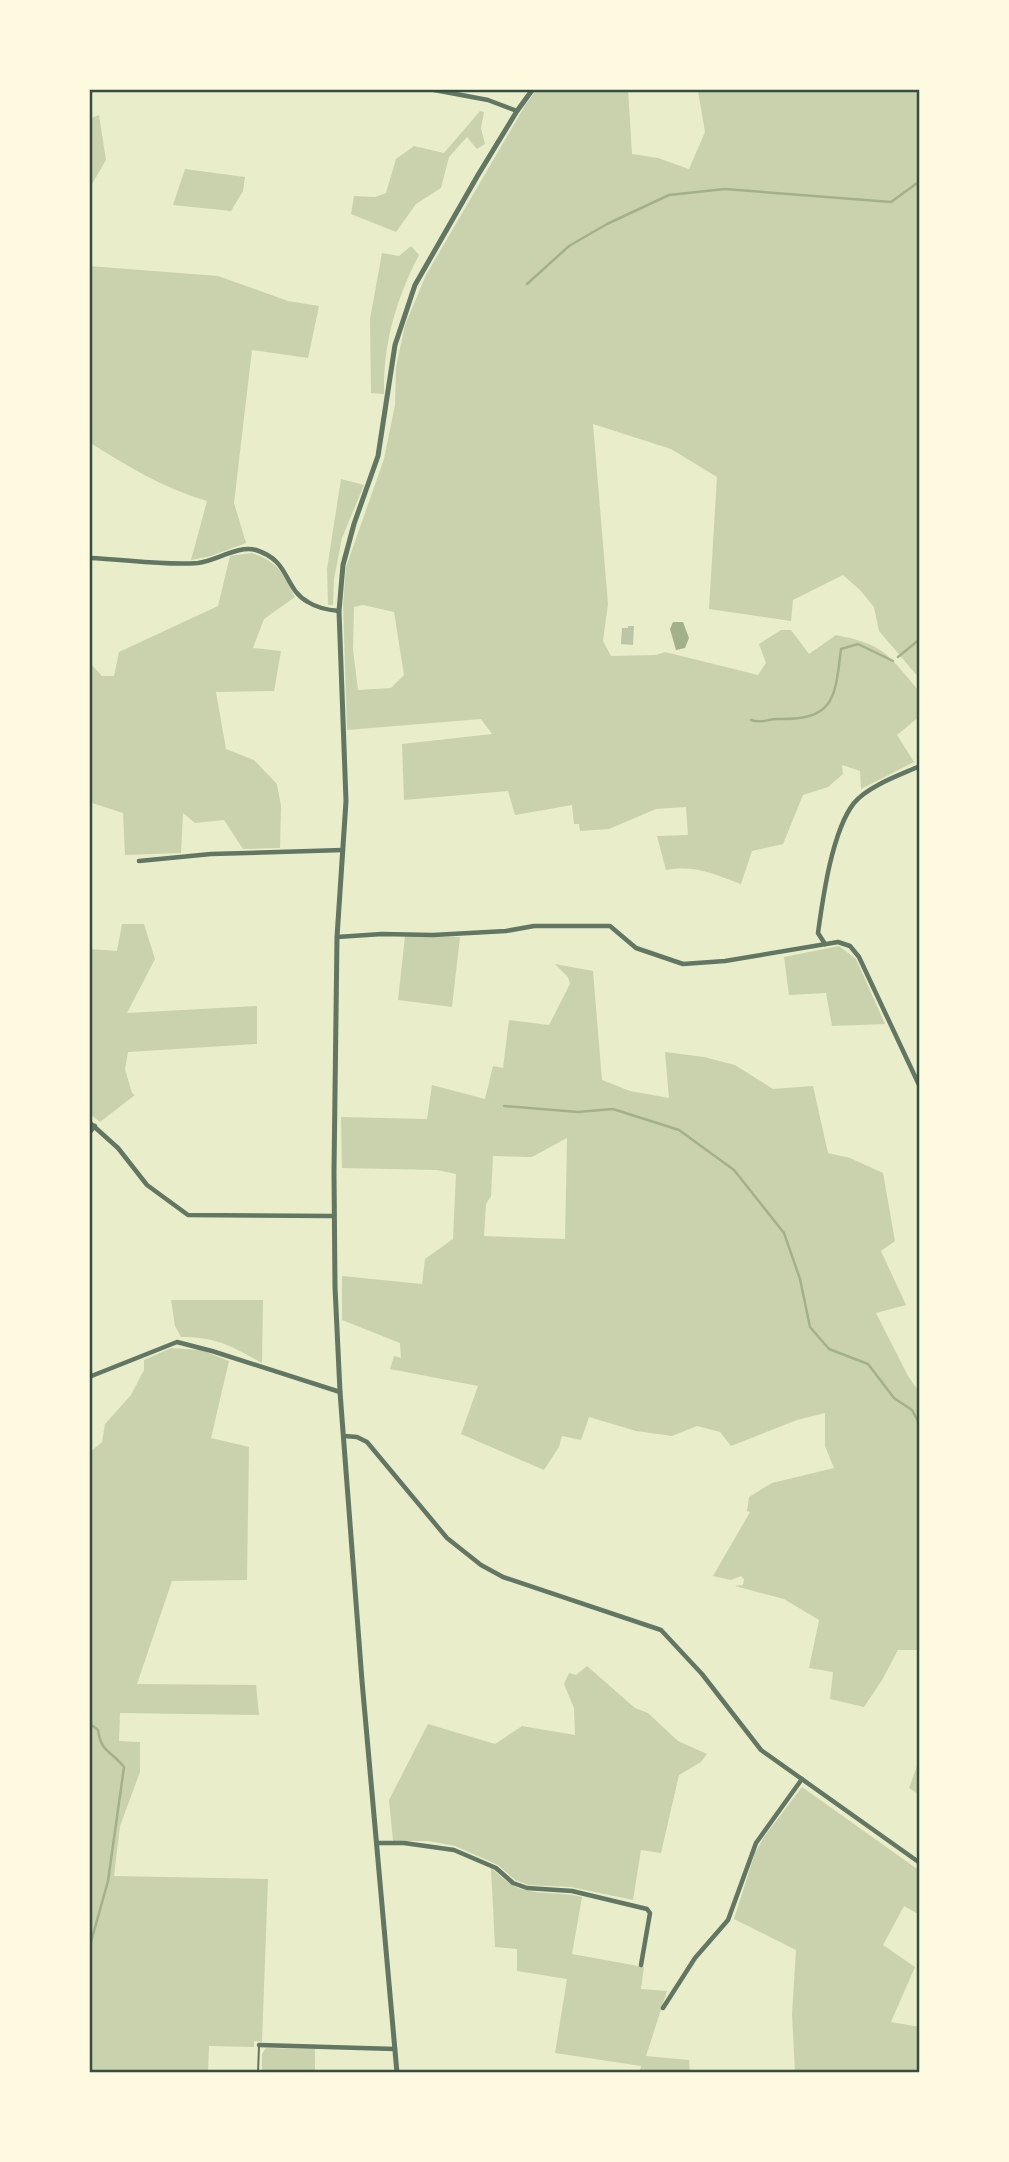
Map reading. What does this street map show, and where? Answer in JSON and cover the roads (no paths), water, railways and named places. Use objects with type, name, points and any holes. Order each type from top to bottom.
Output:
[{"type":"street","points":[[429,89],[488,100],[517,111]]},
{"type":"street","points":[[397,2073],[340,1392],[334,1216],[337,937],[344,850],[345,792],[339,611],[343,565],[378,456],[395,345],[415,285],[517,111],[533,89]]},
{"type":"street","points":[[89,558],[163,563],[200,562],[253,549],[275,558],[296,593],[306,602],[339,611]]},
{"type":"street","points":[[825,944],[818,933],[820,918],[834,851],[845,820],[855,802],[883,782],[920,766]]},
{"type":"street","points":[[139,861],[211,854],[344,850]]},
{"type":"street","points":[[337,937],[506,931],[534,926],[610,926],[636,948],[683,964],[725,961],[838,942],[850,946],[859,957],[920,1087]]},
{"type":"street","points":[[89,1122],[118,1148],[147,1185],[188,1215],[334,1216]]},
{"type":"street","points":[[89,1133],[94,1126]]},
{"type":"street","points":[[89,1377],[177,1342],[340,1392]]},
{"type":"street","points":[[344,1436],[357,1437],[367,1442],[447,1538],[481,1565],[503,1577],[661,1630],[702,1674],[761,1750],[920,1863]]},
{"type":"street","points":[[663,2008],[695,1958],[728,1920],[756,1843],[803,1779]]},
{"type":"street","points":[[378,1843],[404,1843],[454,1850],[496,1868],[513,1883],[527,1888],[572,1891],[647,1909],[650,1913],[641,1965]]},
{"type":"street","points":[[259,2045],[395,2049]]},
{"type":"lane","points":[[258,2073],[259,2045]]},
{"type":"waterway","points":[[527,284],[569,246],[607,224],[669,195],[725,189],[891,202],[920,181]]},
{"type":"waterway","points":[[898,657],[920,639]]},
{"type":"waterway","points":[[751,720],[797,718],[821,710],[829,703],[837,681],[841,649],[858,644],[893,661]]},
{"type":"waterway","points":[[504,1106],[578,1112],[613,1109],[679,1130],[734,1170],[784,1233],[800,1279],[810,1327],[829,1349],[868,1364],[894,1398],[912,1410],[920,1425]]},
{"type":"waterway","points":[[89,1723],[98,1730],[104,1748],[124,1767],[108,1881],[89,1949]]}]
